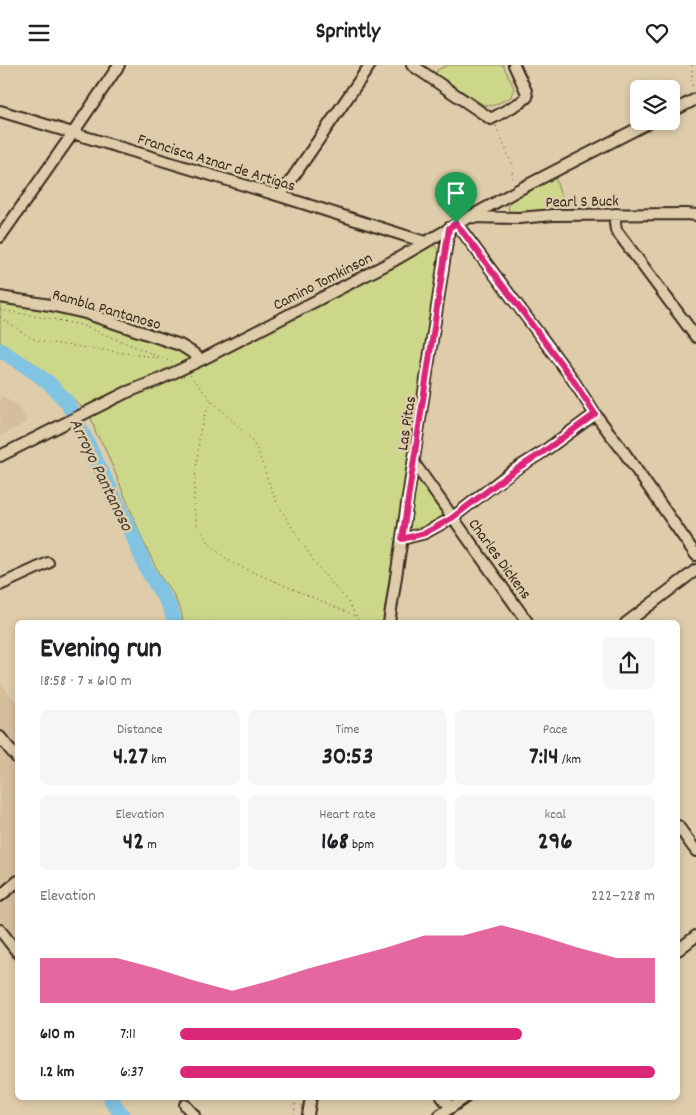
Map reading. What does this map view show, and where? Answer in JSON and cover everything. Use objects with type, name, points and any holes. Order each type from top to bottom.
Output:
[{"type":"street","points":[[0,237],[118,65]]},
{"type":"street","points":[[280,196],[370,65]]},
{"type":"street","points":[[420,67],[491,119],[521,102],[526,97],[526,91],[514,65]]},
{"type":"street","points":[[680,107],[695,100]]},
{"type":"street","name":"Francisca Aznar de Artigas","points":[[0,111],[425,242]]},
{"type":"street","name":"Camino Tomkinson","points":[[0,457],[125,393],[201,360],[395,260],[518,190],[635,130]]},
{"type":"street","points":[[616,214],[616,230],[696,337]]},
{"type":"street","name":"Pearl S Buck","points":[[469,217],[519,218],[553,215],[616,214],[696,215]]},
{"type":"street","points":[[453,226],[571,377],[595,414],[696,555]]},
{"type":"street","name":"Las Pitas","points":[[389,620],[453,226]]},
{"type":"street","name":"Rambla Pantanoso","points":[[0,297],[85,313],[180,345],[201,360]]},
{"type":"street","points":[[402,539],[425,533],[452,518],[512,472],[595,414]]},
{"type":"street","name":"Charles Dickens","points":[[414,463],[526,620]]},
{"type":"street","points":[[0,585],[48,563]]},
{"type":"street","points":[[630,620],[696,570]]},
{"type":"street","points":[[0,737],[15,755]]},
{"type":"street","points":[[680,829],[696,851]]},
{"type":"street","points":[[0,895],[15,883]]},
{"type":"street","points":[[0,930],[15,949]]},
{"type":"street","points":[[680,948],[696,936]]},
{"type":"street","points":[[308,1115],[310,1100]]},
{"type":"street","points":[[444,1100],[450,1107]]},
{"type":"street","points":[[440,1115],[461,1100]]},
{"type":"street","points":[[185,1105],[194,1115]]},
{"type":"path","points":[[692,65],[695,100]]},
{"type":"path","points":[[491,119],[513,166],[512,177],[518,190]]},
{"type":"path","points":[[0,310],[81,325],[163,358],[189,374],[212,401],[249,437],[257,449],[275,499],[288,521],[313,560],[347,600],[359,620]]},
{"type":"path","points":[[0,317],[31,338],[44,342],[163,358]]},
{"type":"path","points":[[212,401],[205,414],[200,431],[194,499],[197,525],[212,547],[232,563],[357,616]]},
{"type":"path","points":[[294,1115],[296,1100]]},
{"type":"shaded area","points":[[0,395],[19,407],[27,422],[0,436]]},
{"type":"shaded area","points":[[0,683],[15,701],[15,961],[0,941]]},
{"type":"green space","points":[[448,65],[503,65],[514,88],[511,97],[492,106],[484,105],[436,74],[437,70]]},
{"type":"green space","points":[[555,177],[566,212],[516,214],[509,211],[508,207],[511,200]]},
{"type":"green space","points":[[430,245],[438,249],[439,259],[383,620],[183,620],[181,611],[172,592],[161,578],[143,541],[104,446],[96,434],[91,417],[119,401]]},
{"type":"green space","points":[[0,302],[94,319],[189,353],[191,356],[184,362],[83,408],[34,363],[0,343]]},
{"type":"green space","points":[[415,475],[418,476],[445,514],[444,518],[415,533],[407,529]]},
{"type":"waterway","name":"Arroyo Pantanoso","points":[[0,350],[50,384],[67,402],[130,529],[146,568],[170,607],[174,620]]},
{"type":"waterway","name":"Arroyo Pantanoso","points":[[111,1100],[122,1115]]},
{"type":"route","points":[[456,223],[571,377],[595,414],[512,472],[452,518],[425,533],[402,539],[449,228],[456,223]]}]
